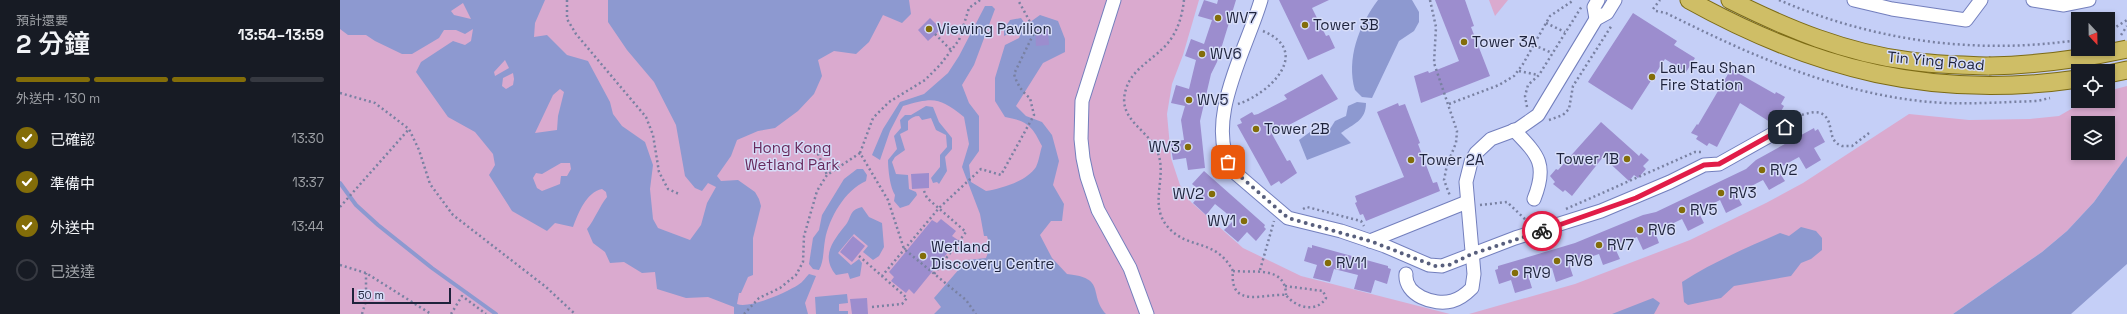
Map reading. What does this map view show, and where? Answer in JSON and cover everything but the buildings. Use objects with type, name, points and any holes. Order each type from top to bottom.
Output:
[{"type":"main road","name":"Tin Ying Road","points":[[1689,0],[1776,43],[1841,66],[1904,80],[1989,86],[2071,80]]},
{"type":"main road","name":"Tin Ying Road","points":[[1730,0],[1790,29],[1844,47],[1911,61],[1989,66],[2055,62],[2092,57],[2127,49]]},
{"type":"main road","points":[[2115,73],[2127,70]]},
{"type":"street","points":[[1114,0],[1082,101],[1082,152],[1087,177],[1098,210],[1130,268],[1147,314]]},
{"type":"street","points":[[1261,0],[1226,103],[1222,139],[1228,162],[1233,170],[1288,218],[1368,235],[1435,266],[1449,265],[1472,254],[1601,211],[1670,182],[1704,165],[1719,164],[1788,124]]},
{"type":"street","points":[[1596,20],[1594,7],[1598,0]]},
{"type":"street","points":[[1406,274],[1407,287],[1412,292],[1437,302],[1456,300],[1472,288],[1474,274],[1472,254],[1472,204],[1466,182],[1467,172],[1476,153],[1491,139],[1532,121],[1550,96],[1596,20],[1607,13],[1615,0]]},
{"type":"street","points":[[1854,0],[1892,9],[1966,20],[1981,0]]},
{"type":"street","points":[[2033,0],[2064,4],[2089,0]]},
{"type":"street","points":[[1514,130],[1539,159],[1542,170],[1539,186],[1534,199]]},
{"type":"street","points":[[1368,235],[1472,204]]},
{"type":"path","points":[[567,0],[567,20],[576,34],[646,117],[655,141],[659,172],[668,189],[679,194]]},
{"type":"path","points":[[744,314],[759,298],[780,288],[796,275],[803,262],[804,236],[810,212],[817,191],[827,176],[860,153],[873,118],[889,102],[925,80],[959,40],[969,8],[980,0]]},
{"type":"path","points":[[882,276],[938,208],[964,187],[981,169],[1001,175],[1034,115],[1030,98],[1025,95],[1017,83],[1014,74],[1034,35],[1030,20],[1018,0]]},
{"type":"path","points":[[1184,0],[1180,19],[1171,39],[1164,48],[1138,71],[1128,83],[1125,90],[1125,106],[1131,121],[1148,137],[1158,155],[1162,175],[1158,201],[1160,213],[1166,225],[1179,237],[1216,250],[1225,258],[1233,271],[1236,289],[1246,296],[1256,298],[1273,294],[1286,295]]},
{"type":"path","points":[[1430,0],[1436,27],[1434,63],[1456,125],[1457,138],[1447,165],[1444,180],[1450,197],[1443,200]]},
{"type":"path","points":[[1449,104],[1507,81],[1519,71],[1550,16],[1574,0]]},
{"type":"path","points":[[1519,71],[1538,75],[1585,0]]},
{"type":"path","points":[[1660,0],[1655,10],[1666,13]]},
{"type":"path","points":[[1779,0],[1817,15],[1858,28],[1939,44],[2014,47],[2071,41]]},
{"type":"path","points":[[2115,28],[2127,20]]},
{"type":"path","points":[[1546,120],[1557,119],[1569,109],[1573,86],[1614,22]]},
{"type":"path","points":[[1546,23],[1565,32]]},
{"type":"path","points":[[1238,98],[1235,105],[1257,96],[1275,80],[1284,65],[1285,58],[1282,45],[1274,37],[1261,30],[1263,24]]},
{"type":"path","points":[[935,34],[951,50]]},
{"type":"path","points":[[1534,45],[1552,53]]},
{"type":"path","points":[[340,93],[375,103],[409,129],[419,150],[430,184],[453,215],[546,287],[575,314]]},
{"type":"path","points":[[1788,124],[1788,116],[1800,116],[1816,112],[1822,113],[1828,121],[1832,139],[1842,146],[1852,146],[1869,133]]},
{"type":"path","points":[[340,207],[409,129]]},
{"type":"path","points":[[816,149],[827,176]]},
{"type":"path","points":[[1564,210],[1568,206],[1633,181],[1695,152],[1703,152]]},
{"type":"path","points":[[860,153],[888,200],[904,249],[966,300],[976,314]]},
{"type":"path","points":[[924,190],[927,198],[966,232],[934,274]]},
{"type":"path","points":[[1472,204],[1507,202],[1530,222]]},
{"type":"path","points":[[1298,211],[1307,207],[1361,221],[1368,235]]},
{"type":"path","points":[[1270,216],[1278,223]]},
{"type":"path","points":[[1260,270],[1274,220]]},
{"type":"path","points":[[859,256],[907,298],[902,304],[872,307]]},
{"type":"path","points":[[340,265],[366,274],[431,314]]},
{"type":"path","points":[[1233,271],[1260,270],[1276,275],[1285,286],[1286,295],[1295,304],[1308,307],[1323,302],[1326,296],[1323,291],[1285,286]]},
{"type":"path","points":[[362,314],[366,301],[366,274]]},
{"type":"path","points":[[451,314],[462,296],[486,314]]},
{"type":"green space","name":"Hong Kong Wetland Park","points":[[340,0],[1199,0],[1183,55],[1172,84],[1167,114],[1171,158],[1180,185],[1191,202],[1243,248],[1301,276],[1450,314],[340,314]]},
{"type":"green space","points":[[1489,0],[1508,0],[1495,16]]},
{"type":"green space","points":[[2127,86],[2127,156],[2094,202],[2067,231],[2042,252],[1953,314],[1469,314],[1575,284],[1690,240],[1803,183],[1909,114],[1969,120],[2030,119],[2059,116],[2073,108],[2115,108],[2115,89]]},
{"type":"water","points":[[340,0],[545,0],[535,23],[534,37],[547,35],[567,55],[588,61],[610,102],[613,114],[622,126],[645,142],[653,165],[650,189],[653,219],[658,228],[690,240],[701,225],[707,203],[716,187],[708,183],[702,191],[695,188],[685,176],[676,125],[654,82],[627,50],[608,22],[608,0],[909,0],[911,14],[902,23],[883,15],[869,42],[856,54],[834,51],[818,60],[822,76],[814,94],[798,111],[775,128],[758,131],[737,140],[731,156],[717,176],[721,181],[738,180],[755,192],[761,206],[753,238],[753,275],[748,277],[741,293],[739,293],[737,304],[743,305],[759,302],[786,292],[798,285],[809,274],[816,276],[805,303],[808,314],[734,314],[734,307],[708,297],[686,298],[657,289],[655,272],[642,273],[624,262],[610,263],[605,252],[593,243],[587,229],[607,197],[606,192],[602,189],[591,194],[583,204],[573,227],[555,223],[547,231],[512,211],[489,175],[495,165],[493,154],[475,132],[448,117],[416,72],[421,62],[453,41],[465,45],[471,41],[473,29],[465,34],[456,30],[444,30],[439,38],[412,54],[402,54],[366,35],[348,35],[340,29]],"holes":[[[463,3],[471,19],[454,15],[451,11]],[[505,60],[509,68],[495,76],[494,72]],[[513,73],[513,85],[506,89],[502,86],[503,78]],[[560,89],[564,92],[558,116],[557,130],[535,133],[553,95]],[[561,163],[570,163],[571,169],[567,176],[561,176],[560,184],[542,191],[537,188],[533,178],[536,173],[542,174]]]},
{"type":"water","points":[[1378,0],[1412,0],[1419,12],[1419,22],[1414,31],[1399,41],[1372,98],[1362,97],[1355,90],[1352,66],[1353,54],[1365,20]]},
{"type":"water","points":[[985,6],[992,6],[995,9],[974,65],[962,85],[969,103],[979,116],[979,151],[969,165],[971,182],[986,191],[992,190],[1013,184],[1032,172],[1036,167],[1042,146],[1032,129],[1019,120],[1005,117],[995,101],[995,78],[1005,45],[1019,38],[1021,33],[1014,31],[1004,36],[1004,29],[1010,20],[1021,18],[1026,25],[1040,15],[1058,21],[1065,39],[1065,52],[1043,63],[1016,106],[1026,116],[1042,122],[1052,135],[1059,161],[1053,185],[1064,204],[1062,221],[1051,221],[1040,235],[1052,258],[1067,274],[1079,276],[1092,283],[1101,307],[1106,314],[934,314],[941,307],[934,298],[967,260],[986,258],[990,247],[987,236],[984,236],[980,214],[962,167],[969,144],[964,117],[942,102],[929,100],[903,106],[890,131],[880,160],[872,155],[883,129],[900,102],[924,94],[948,73],[959,56]]},
{"type":"water","points":[[1357,102],[1366,103],[1364,114],[1358,121],[1341,133],[1351,143],[1307,160],[1299,140],[1310,132],[1330,129],[1335,121],[1346,116],[1348,106]]},
{"type":"water","points":[[926,106],[933,107],[939,122],[952,138],[952,149],[945,157],[947,171],[939,184],[937,182],[933,183],[931,178],[940,167],[940,155],[947,147],[946,135],[936,130],[931,118],[922,120],[919,116],[916,116],[911,118],[908,121],[908,130],[900,134],[905,150],[895,157],[892,162],[896,174],[908,175],[909,189],[916,192],[917,195],[909,205],[900,208],[894,201],[895,195],[888,168],[888,160],[897,149],[894,136],[901,128],[900,120],[905,115],[911,115]]},
{"type":"water","points":[[2127,156],[2127,264],[2071,314],[1953,314],[2042,252],[2067,231],[2094,202]]},
{"type":"water","points":[[857,169],[863,169],[867,175],[866,181],[851,191],[834,214],[825,240],[821,267],[819,270],[813,269],[809,264],[813,238],[819,230],[822,215],[844,179]]},
{"type":"water","points":[[862,207],[869,217],[882,223],[884,247],[879,256],[873,260],[863,252],[868,246],[854,234],[838,253],[851,265],[859,259],[862,263],[860,276],[850,279],[848,273],[836,275],[829,262],[830,250],[832,244],[854,210]]},
{"type":"water","points":[[1801,227],[1816,231],[1822,238],[1822,250],[1811,259],[1801,263],[1791,276],[1734,286],[1721,298],[1688,305],[1684,302],[1682,282],[1742,250],[1780,233],[1789,236]]},
{"type":"water","points":[[847,294],[848,303],[839,304],[839,311],[848,311],[848,314],[816,314],[815,297]]},
{"type":"water","points":[[1653,298],[1660,303],[1654,314],[1612,314]]},
{"type":"waterway","points":[[340,183],[356,205],[378,225],[432,268],[496,314]]},
{"type":"way so far","points":[[1228,162],[1233,170],[1288,218],[1386,246],[1435,266],[1449,265],[1472,254],[1515,238],[1542,231]]},
{"type":"place","name":"WV7","points":[[1218,18]]},
{"type":"place","name":"Tower 3B","points":[[1305,25]]},
{"type":"place","name":"Viewing Pavilion","points":[[929,29]]},
{"type":"place","name":"Tower 3A","points":[[1464,42]]},
{"type":"place","name":"WV6","points":[[1202,54]]},
{"type":"place","name":"Lau Fau Shan Fire Station","points":[[1652,77]]},
{"type":"place","name":"WV5","points":[[1189,100]]},
{"type":"place","name":"Tower 2B","points":[[1256,129]]},
{"type":"place","name":"WV3","points":[[1188,147]]},
{"type":"place","name":"Tower 1B","points":[[1627,159]]},
{"type":"place","name":"Tower 2A","points":[[1411,160]]},
{"type":"place","name":"RV2","points":[[1762,170]]},
{"type":"place","name":"RV3","points":[[1721,193]]},
{"type":"place","name":"WV2","points":[[1212,194]]},
{"type":"place","name":"RV5","points":[[1682,210]]},
{"type":"place","name":"WV1","points":[[1244,221]]},
{"type":"place","name":"RV6","points":[[1640,230]]},
{"type":"place","name":"RV7","points":[[1599,245]]},
{"type":"place","name":"Wetland Discovery Centre","points":[[923,256]]},
{"type":"place","name":"RV8","points":[[1557,261]]},
{"type":"place","name":"RV11","points":[[1328,263]]},
{"type":"place","name":"RV9","points":[[1515,273]]},
{"type":"route","points":[[1542,231],[1636,198],[1704,165],[1719,164],[1785,127]]}]
